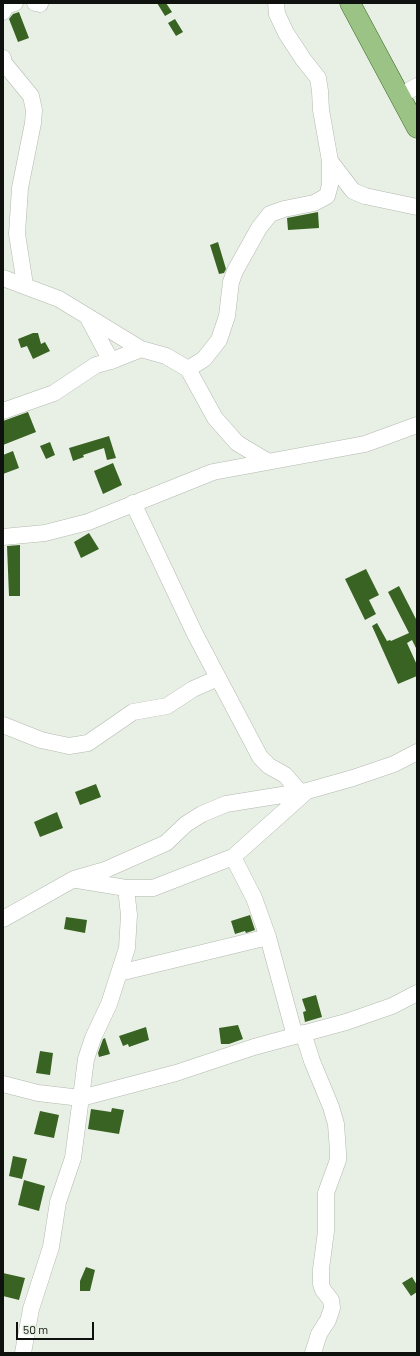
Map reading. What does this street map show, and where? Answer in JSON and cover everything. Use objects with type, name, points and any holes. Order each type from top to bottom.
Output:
[{"type":"main road","points":[[350,3],[417,128]]},
{"type":"street","points":[[3,12],[6,6],[15,3]]},
{"type":"street","points":[[188,370],[204,358],[219,340],[227,316],[233,277],[259,228],[270,214],[284,209],[314,203],[327,196],[330,185],[330,161],[321,110],[318,78],[302,59],[286,33],[277,14],[276,3]]},
{"type":"street","points":[[3,58],[4,63],[31,96],[34,110],[33,123],[20,188],[19,203],[18,234],[25,285]]},
{"type":"street","points":[[400,96],[417,86]]},
{"type":"street","points":[[330,161],[352,191],[365,196],[417,207]]},
{"type":"street","points":[[3,278],[58,298],[141,349],[166,356],[188,370],[215,418],[237,442],[267,461]]},
{"type":"street","points":[[87,316],[111,361]]},
{"type":"street","points":[[3,411],[54,393],[96,365],[111,361],[141,349]]},
{"type":"street","points":[[3,537],[45,533],[66,528],[114,513],[133,503],[212,472],[365,444],[417,425]]},
{"type":"street","points":[[133,503],[154,550],[218,678],[260,757],[269,766],[285,775],[303,791]]},
{"type":"street","points":[[3,725],[41,740],[69,746],[88,743],[133,712],[167,706],[193,689],[218,678]]},
{"type":"street","points":[[3,919],[74,879],[105,870],[166,843],[186,824],[202,814],[226,804],[303,791],[394,764],[417,752]]},
{"type":"street","points":[[74,879],[126,888],[153,888],[233,857],[303,791]]},
{"type":"street","points":[[233,857],[254,898],[299,1035],[331,1107],[336,1124],[338,1160],[326,1193],[326,1230],[321,1269],[321,1284],[323,1290],[331,1300],[332,1308],[328,1320],[319,1334],[313,1353]]},
{"type":"street","points":[[23,1353],[31,1309],[51,1247],[58,1202],[73,1158],[86,1059],[93,1038],[109,1004],[129,935],[126,888]]},
{"type":"street","points":[[119,973],[268,937]]},
{"type":"street","points":[[3,1084],[38,1093],[81,1098],[176,1073],[254,1047],[299,1035],[392,1006],[417,992]]},
{"type":"building","points":[[157,3],[166,3],[172,12],[165,16]]},
{"type":"building","points":[[19,12],[29,38],[18,42],[9,19],[13,14]]},
{"type":"building","points":[[175,19],[183,32],[176,36],[168,23]]},
{"type":"building","points":[[318,212],[319,228],[288,230],[287,218]]},
{"type":"building","points":[[218,242],[226,269],[224,273],[219,274],[210,245]]},
{"type":"building","points":[[33,333],[38,333],[41,344],[45,342],[50,351],[33,359],[27,346],[21,348],[18,339]]},
{"type":"building","points":[[28,412],[36,432],[3,445],[3,421]]},
{"type":"building","points":[[109,436],[116,458],[107,460],[104,448],[83,455],[84,457],[73,461],[69,448]]},
{"type":"building","points":[[50,442],[55,455],[46,459],[40,446]]},
{"type":"building","points":[[13,451],[19,468],[3,474],[3,455]]},
{"type":"building","points":[[113,463],[122,485],[103,494],[94,471]]},
{"type":"building","points":[[89,533],[99,549],[81,558],[74,542]]},
{"type":"building","points":[[20,545],[20,596],[9,596],[7,546]]},
{"type":"building","points":[[366,569],[379,595],[369,600],[376,614],[365,620],[345,579]]},
{"type":"building","points":[[399,586],[417,621],[417,650],[412,640],[407,643],[417,665],[417,676],[398,684],[372,626],[377,623],[387,641],[391,641],[409,633],[388,592]]},
{"type":"building","points":[[96,784],[101,797],[80,805],[75,792]]},
{"type":"building","points":[[57,812],[63,828],[40,837],[34,822]]},
{"type":"building","points":[[250,915],[255,930],[235,934],[231,921]]},
{"type":"building","points":[[66,917],[87,920],[85,933],[64,929]]},
{"type":"building","points":[[316,995],[322,1017],[305,1022],[303,1012],[306,1011],[302,999]]},
{"type":"building","points":[[238,1025],[243,1039],[229,1044],[221,1044],[219,1028]]},
{"type":"building","points":[[146,1027],[149,1040],[129,1047],[128,1044],[123,1046],[119,1036]]},
{"type":"building","points":[[105,1038],[110,1054],[99,1057],[98,1053],[103,1039]]},
{"type":"building","points":[[40,1051],[53,1053],[50,1075],[36,1073]]},
{"type":"building","points":[[112,1108],[124,1110],[119,1134],[88,1129],[91,1109],[111,1112]]},
{"type":"building","points":[[40,1111],[59,1115],[54,1138],[34,1134]]},
{"type":"building","points":[[13,1156],[27,1159],[22,1179],[9,1176]]},
{"type":"building","points":[[24,1180],[45,1186],[39,1211],[18,1205]]},
{"type":"building","points":[[86,1267],[95,1270],[90,1291],[80,1291],[80,1281]]},
{"type":"building","points":[[3,1273],[25,1278],[19,1300],[3,1296]]},
{"type":"building","points":[[412,1277],[417,1285],[417,1292],[411,1296],[402,1283]]}]
